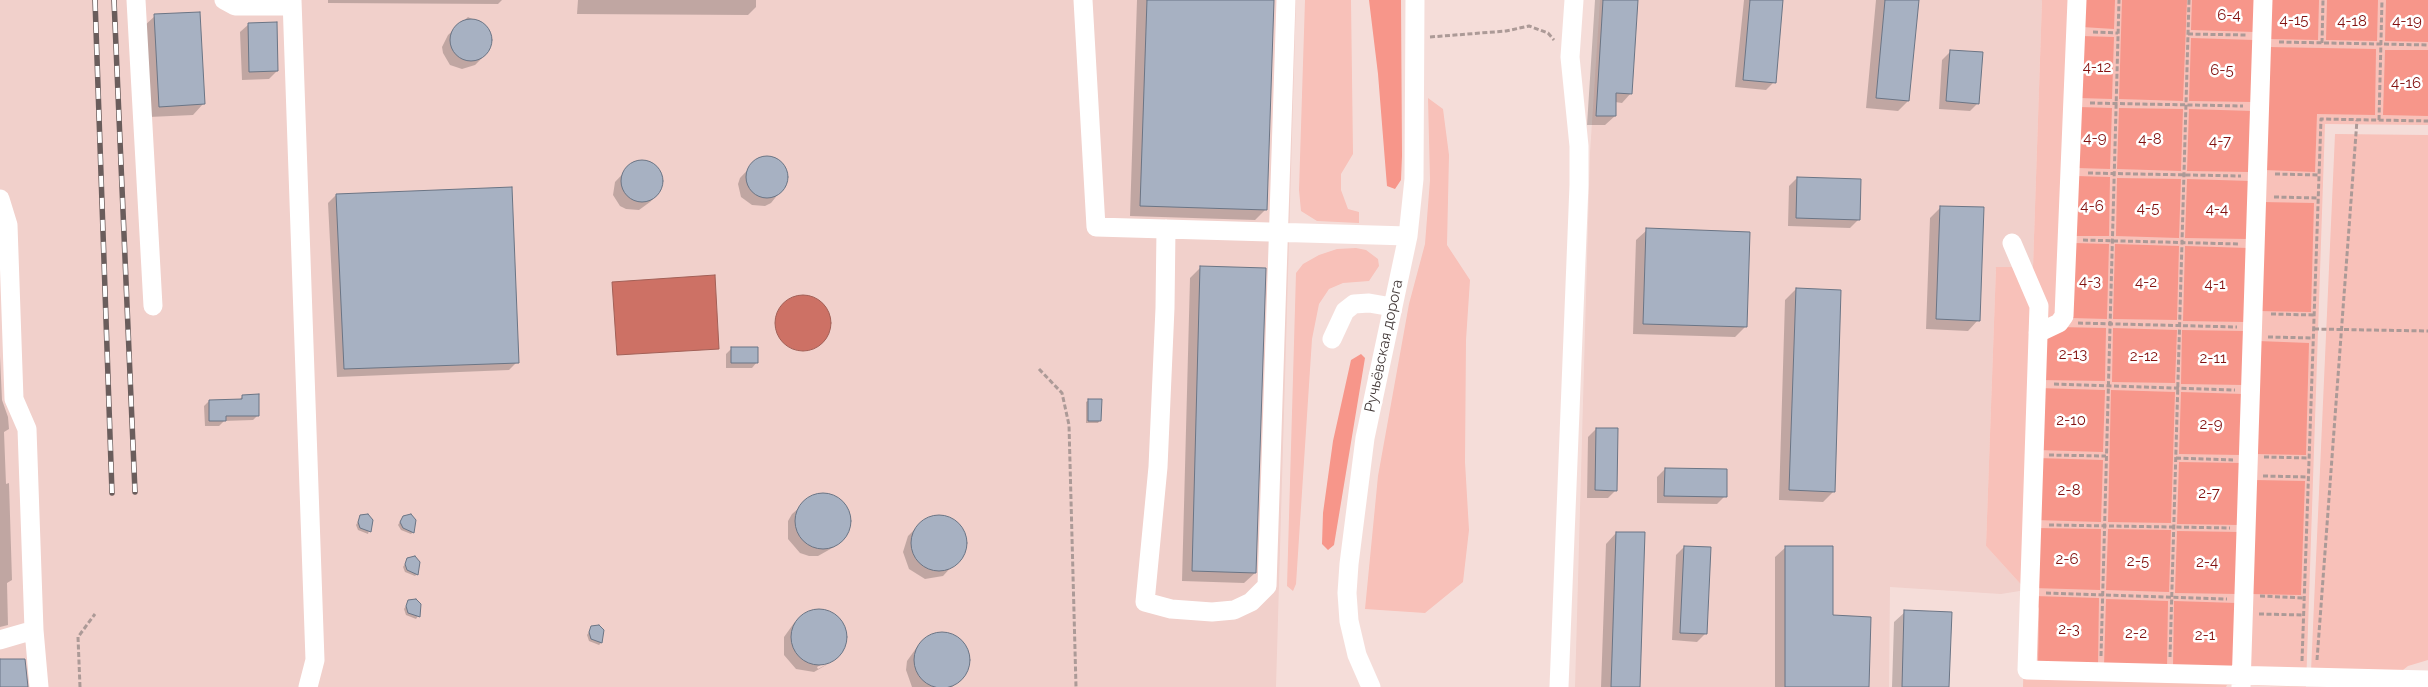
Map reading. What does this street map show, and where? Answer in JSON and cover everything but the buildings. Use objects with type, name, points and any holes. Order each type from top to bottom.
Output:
[{"type":"street","points":[[136,0],[153,306]]},
{"type":"street","points":[[224,0],[235,6],[292,3],[315,660],[308,687]]},
{"type":"street","points":[[1083,0],[1096,227],[1408,236]]},
{"type":"street","points":[[1166,229],[1165,308],[1158,467],[1145,602],[1171,609],[1212,612],[1234,610],[1251,602],[1267,586],[1286,0]]},
{"type":"street","name":"Ручьёвская дорога","points":[[1371,687],[1357,655],[1349,621],[1347,593],[1365,438],[1408,236],[1414,179],[1415,0]]},
{"type":"street","points":[[1559,687],[1579,184],[1579,146],[1570,57],[1574,0]]},
{"type":"street","points":[[2038,333],[2059,322],[2064,316],[2077,0]]},
{"type":"street","points":[[2241,681],[2263,0]]},
{"type":"street","points":[[0,199],[8,225],[14,399],[27,429],[34,630],[39,687]]},
{"type":"street","points":[[2012,243],[2039,306],[2027,678],[2100,672],[2170,673],[2241,681],[2308,677],[2428,680]]},
{"type":"street","points":[[1332,339],[1345,311],[1354,304],[1368,303],[1392,307]]},
{"type":"street","points":[[0,640],[34,630]]},
{"type":"path","points":[[2100,672],[2119,0]]},
{"type":"path","points":[[2170,673],[2189,0]]},
{"type":"path","points":[[2322,43],[2323,0]]},
{"type":"path","points":[[2379,120],[2382,0]]},
{"type":"path","points":[[1415,37],[1476,34],[1529,26],[1548,33],[1570,57]]},
{"type":"path","points":[[2076,32],[2118,33]]},
{"type":"path","points":[[2188,34],[2322,43],[2428,45]]},
{"type":"path","points":[[2073,102],[2259,106]]},
{"type":"path","points":[[2308,677],[2303,615],[2321,119],[2428,121]]},
{"type":"path","points":[[2308,677],[2343,329],[2357,120]]},
{"type":"path","points":[[2070,172],[2257,176],[2319,175]]},
{"type":"path","points":[[2256,197],[2318,198]]},
{"type":"path","points":[[2067,239],[2255,244]]},
{"type":"path","points":[[2252,326],[2314,315]]},
{"type":"path","points":[[2059,322],[2252,326],[2313,338]]},
{"type":"path","points":[[2314,328],[2428,331]]},
{"type":"path","points":[[1039,369],[1062,393],[1068,426],[1076,687]]},
{"type":"path","points":[[2036,384],[2250,390]]},
{"type":"path","points":[[2034,454],[2106,456]]},
{"type":"path","points":[[2176,458],[2248,464],[2308,477]]},
{"type":"path","points":[[2248,464],[2309,458]]},
{"type":"path","points":[[2032,524],[2246,528]]},
{"type":"path","points":[[2030,592],[2172,597],[2244,603],[2303,615]]},
{"type":"path","points":[[2244,603],[2304,598]]},
{"type":"path","points":[[80,687],[78,637],[95,614]]},
{"type":"shaded area","points":[[0,0],[1296,0],[1276,687],[0,687]]},
{"type":"shaded area","points":[[1600,0],[2042,0],[2033,267],[1996,267],[1986,546],[2026,590],[2001,594],[1890,587],[1889,687],[1575,687],[1590,153]]},
{"type":"shaded area","points":[[715,275],[719,349],[617,355],[612,282]]},
{"type":"shaded area","points":[[797,295],[809,295],[823,303],[831,317],[829,334],[823,343],[809,351],[797,351],[787,346],[780,339],[775,329],[775,317],[780,307],[787,300]]},
{"type":"green space","points":[[1305,0],[1351,0],[1353,154],[1341,174],[1341,190],[1348,209],[1359,212],[1359,223],[1317,221],[1301,211],[1299,190]]},
{"type":"green space","points":[[1369,0],[1401,0],[1402,156],[1401,180],[1395,189],[1387,186],[1378,74]]},
{"type":"green space","points":[[2042,0],[2428,0],[2428,125],[2325,124],[2306,687],[2227,685],[2226,687],[2023,687],[2026,590],[1986,546],[1996,267],[2033,267]]},
{"type":"green space","points":[[2083,0],[2115,0],[2114,29],[2082,27]]},
{"type":"green space","points":[[2122,0],[2187,0],[2183,101],[2119,99]]},
{"type":"green space","name":"6-4","points":[[2192,0],[2256,0],[2255,32],[2191,30]]},
{"type":"green space","name":"4-15","points":[[2270,0],[2319,0],[2318,40],[2269,39]]},
{"type":"green space","name":"4-18","points":[[2327,0],[2378,0],[2377,41],[2326,40]]},
{"type":"green space","name":"4-19","points":[[2386,0],[2428,0],[2428,42],[2385,41]]},
{"type":"green space","name":"4-12","points":[[2081,36],[2114,37],[2112,99],[2079,98]]},
{"type":"green space","name":"6-5","points":[[2191,38],[2254,40],[2252,102],[2189,101]]},
{"type":"green space","points":[[2268,47],[2376,49],[2375,115],[2317,114],[2315,172],[2264,170]]},
{"type":"green space","name":"4-16","points":[[2385,50],[2428,50],[2428,116],[2383,115]]},
{"type":"green space","points":[[1428,98],[1443,109],[1449,155],[1447,245],[1470,280],[1466,340],[1465,462],[1469,530],[1463,582],[1425,613],[1365,609],[1378,476],[1409,304],[1425,244],[1430,180]]},
{"type":"green space","name":"4-9","points":[[2079,107],[2112,108],[2110,169],[2077,168]]},
{"type":"green space","name":"4-8","points":[[2119,108],[2183,109],[2181,171],[2117,169]]},
{"type":"green space","name":"4-7","points":[[2189,109],[2252,111],[2250,172],[2187,171]]},
{"type":"green space","points":[[2335,134],[2428,135],[2428,660],[2408,666],[2398,674],[2311,671]]},
{"type":"green space","name":"4-6","points":[[2076,176],[2110,177],[2109,236],[2074,236]]},
{"type":"green space","name":"4-5","points":[[2117,178],[2181,179],[2179,238],[2116,236]]},
{"type":"green space","name":"4-4","points":[[2187,179],[2250,181],[2248,239],[2185,238]]},
{"type":"green space","points":[[2262,202],[2314,203],[2311,312],[2258,311]]},
{"type":"green space","name":"4-3","points":[[2074,243],[2109,244],[2107,319],[2071,318]]},
{"type":"green space","name":"4-2","points":[[2115,244],[2179,246],[2177,320],[2113,319]]},
{"type":"green space","name":"4-1","points":[[2185,246],[2248,248],[2245,322],[2183,321]]},
{"type":"green space","points":[[1356,248],[1366,250],[1378,259],[1379,266],[1369,281],[1343,283],[1329,289],[1319,304],[1312,339],[1296,584],[1293,591],[1287,586],[1296,273],[1303,264],[1319,255],[1337,249]]},
{"type":"green space","name":"2-13","points":[[2058,327],[2106,328],[2105,381],[2039,380],[2040,339]]},
{"type":"green space","name":"2-12","points":[[2113,328],[2177,330],[2175,383],[2112,382]]},
{"type":"green space","name":"2-11","points":[[2182,330],[2245,331],[2243,385],[2181,384]]},
{"type":"green space","points":[[2258,341],[2309,343],[2306,455],[2255,454]]},
{"type":"green space","points":[[1361,354],[1365,358],[1334,545],[1328,550],[1322,544],[1323,513],[1333,441],[1351,360]]},
{"type":"green space","name":"2-10","points":[[2038,388],[2105,390],[2103,452],[2037,450]]},
{"type":"green space","points":[[2111,390],[2175,392],[2171,523],[2108,522]]},
{"type":"green space","name":"2-9","points":[[2181,392],[2243,394],[2241,455],[2179,454]]},
{"type":"green space","name":"2-8","points":[[2037,458],[2103,460],[2101,522],[2035,520]]},
{"type":"green space","name":"2-7","points":[[2179,462],[2241,463],[2239,525],[2177,524]]},
{"type":"green space","points":[[2255,480],[2305,481],[2301,595],[2251,594]]},
{"type":"green space","name":"2-6","points":[[2035,528],[2101,529],[2100,590],[2033,588]]},
{"type":"green space","name":"2-5","points":[[2108,529],[2171,530],[2169,592],[2106,590]]},
{"type":"green space","name":"2-4","points":[[2177,531],[2239,532],[2237,594],[2175,593]]},
{"type":"green space","name":"2-3","points":[[2034,596],[2099,598],[2098,666],[2038,664],[2039,609]]},
{"type":"green space","name":"2-2","points":[[2106,599],[2168,601],[2167,668],[2104,666]]},
{"type":"green space","name":"2-1","points":[[2174,601],[2237,603],[2234,670],[2173,668]]},
{"type":"railway","points":[[95,0],[112,493]]},
{"type":"railway","points":[[114,0],[135,492]]}]
